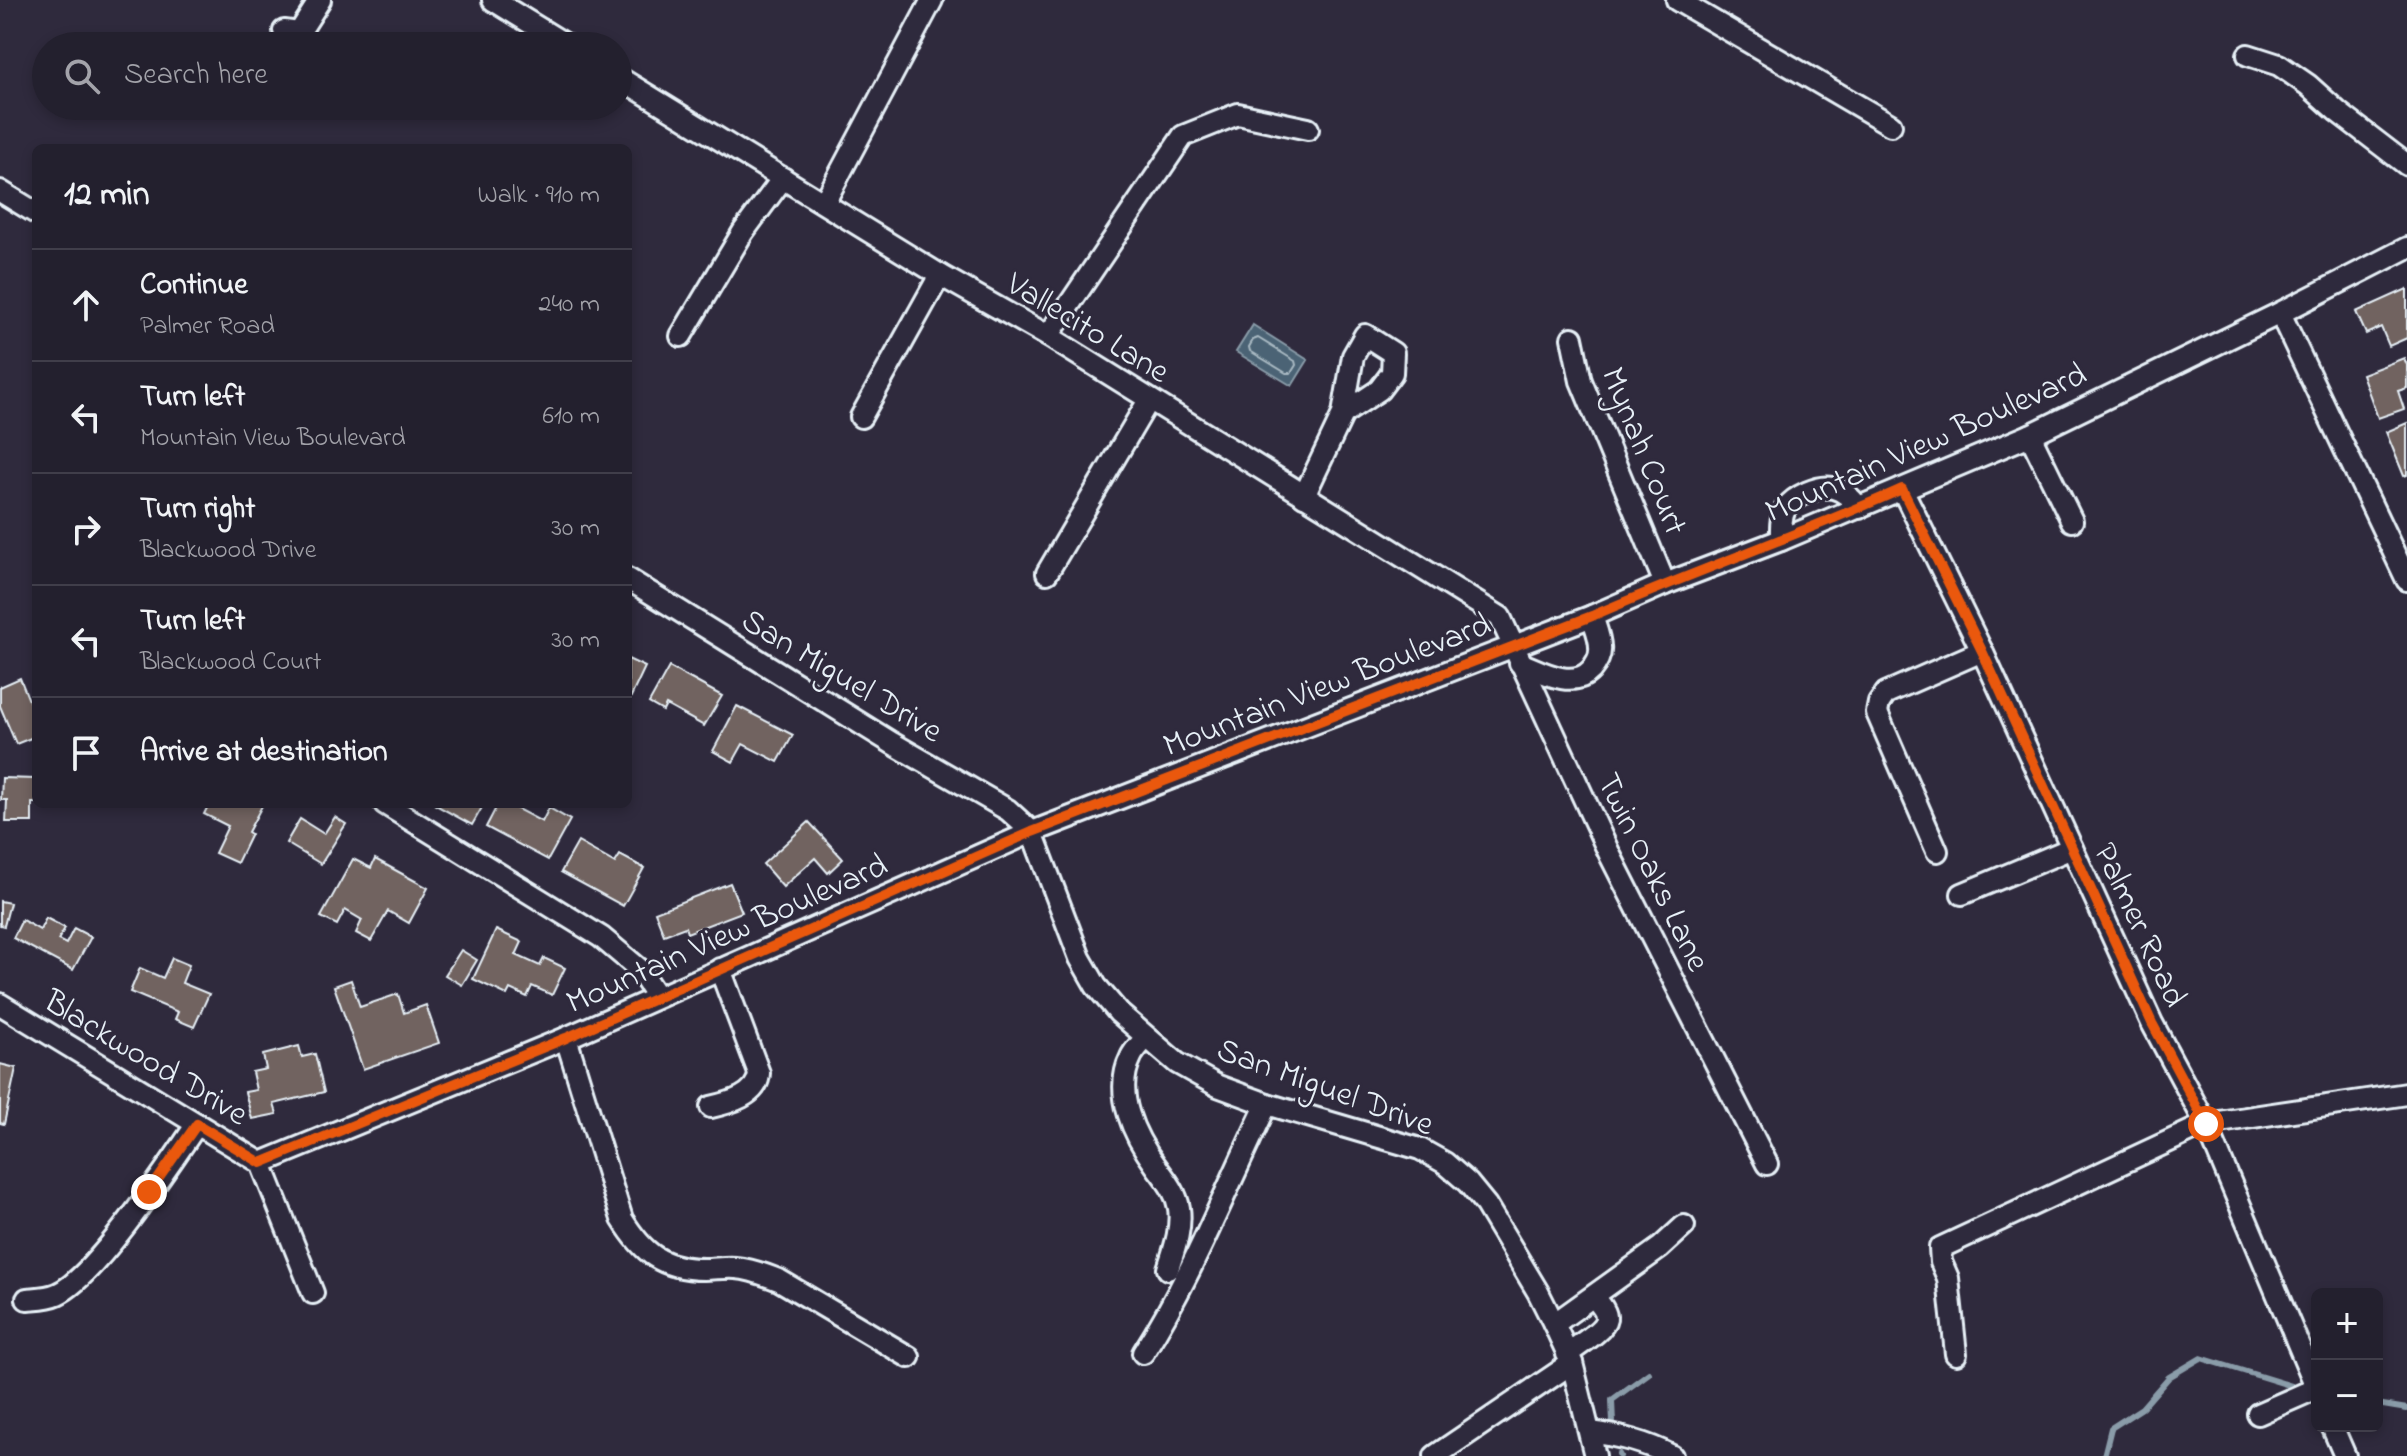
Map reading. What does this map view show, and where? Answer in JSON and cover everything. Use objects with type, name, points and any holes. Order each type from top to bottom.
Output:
[{"type":"street","points":[[300,32],[320,0]]},
{"type":"street","points":[[493,0],[545,32]]},
{"type":"street","points":[[824,203],[932,0]]},
{"type":"street","points":[[1677,0],[1891,125]]},
{"type":"street","points":[[284,31],[292,32]]},
{"type":"street","points":[[2248,55],[2279,65],[2308,85],[2407,165]]},
{"type":"street","name":"Vallecito Lane","points":[[632,86],[940,275],[1048,336],[1500,617],[1516,654]]},
{"type":"street","points":[[1048,336],[1183,136],[1238,114],[1308,129]]},
{"type":"street","points":[[681,336],[743,232],[783,178]]},
{"type":"street","points":[[0,191],[32,211]]},
{"type":"street","name":"Mountain View Boulevard","points":[[261,1163],[566,1038],[1032,832],[1516,654],[1665,584],[1859,508],[2030,435],[2407,248]]},
{"type":"street","points":[[861,417],[940,275]]},
{"type":"street","points":[[2280,313],[2407,580]]},
{"type":"street","name":"Mynah Court","points":[[1572,338],[1581,381],[1665,584]]},
{"type":"street","points":[[1047,573],[1149,400]]},
{"type":"street","points":[[1304,496],[1343,414]]},
{"type":"street","points":[[2030,435],[2072,521]]},
{"type":"street","points":[[1781,540],[1782,518],[1786,509],[1811,491],[1833,488],[1850,498],[1859,508]]},
{"type":"street","name":"Palmer Road","points":[[1902,489],[1982,651],[2152,1023],[2206,1124],[2311,1375]]},
{"type":"street","name":"San Miguel Drive","points":[[632,581],[892,743],[1008,810],[1032,832],[1080,958],[1096,986],[1119,1013],[1177,1063],[1218,1086],[1267,1104],[1420,1149],[1445,1163],[1468,1183],[1486,1205],[1538,1292],[1570,1358],[1595,1456]]},
{"type":"street","points":[[1516,654],[1555,676],[1573,680],[1585,676],[1596,663],[1601,649],[1592,616]]},
{"type":"street","points":[[1937,851],[1877,708],[1886,693],[1982,651]]},
{"type":"street","name":"Twin Oaks Lane","points":[[1516,654],[1611,857],[1767,1164]]},
{"type":"street","points":[[391,808],[601,937],[638,968],[657,997]]},
{"type":"street","points":[[1962,894],[2072,848]]},
{"type":"street","points":[[711,1107],[734,1102],[759,1081],[755,1058],[720,969]]},
{"type":"street","name":"Blackwood Drive","points":[[0,1004],[261,1163]]},
{"type":"street","points":[[1146,1037],[1131,1056],[1124,1085],[1125,1104],[1147,1152],[1173,1188],[1179,1208],[1176,1245],[1168,1269]]},
{"type":"street","points":[[566,1038],[622,1219],[637,1244],[670,1265],[704,1269],[735,1268],[779,1280],[909,1357]]},
{"type":"street","points":[[1956,1354],[1948,1278],[1941,1262],[1940,1248],[2206,1124],[2407,1094]]},
{"type":"street","points":[[1143,1353],[1193,1264],[1267,1104]]},
{"type":"street","points":[[27,1299],[56,1295],[71,1286],[99,1257],[197,1124]]},
{"type":"street","points":[[261,1163],[313,1293]]},
{"type":"street","points":[[1554,1324],[1660,1248],[1684,1226]]},
{"type":"street","points":[[1435,1456],[1570,1358],[1600,1329],[1606,1319],[1605,1311],[1594,1297]]},
{"type":"street","points":[[2258,1414],[2311,1392]]},
{"type":"street","points":[[1590,1432],[1623,1436],[1672,1456]]},
{"type":"street","points":[[2335,1432],[2345,1456]]},
{"type":"water","points":[[1253,325],[1308,360],[1292,386],[1236,352]]},
{"type":"building","points":[[2407,289],[2407,338],[2389,346],[2381,327],[2366,334],[2356,312]]},
{"type":"building","points":[[2404,358],[2407,388],[2398,391],[2404,409],[2378,418],[2362,374]]},
{"type":"building","points":[[2407,423],[2407,475],[2404,476],[2386,432]]},
{"type":"building","points":[[632,661],[645,667],[632,695]]},
{"type":"building","points":[[669,667],[722,696],[704,726],[666,705],[663,711],[649,703]]},
{"type":"building","points":[[20,678],[32,708],[32,738],[16,744],[0,706],[0,687]]},
{"type":"building","points":[[737,706],[793,735],[778,762],[743,744],[733,762],[713,751]]},
{"type":"building","points":[[2,778],[32,779],[32,822],[6,822],[7,800],[1,800]]},
{"type":"building","points":[[207,808],[261,808],[237,863],[215,853],[228,826],[204,814]]},
{"type":"building","points":[[441,808],[482,808],[472,825]]},
{"type":"building","points":[[496,808],[516,808],[542,822],[549,808],[570,820],[548,860],[486,827]]},
{"type":"building","points":[[335,817],[346,824],[321,864],[286,843],[300,819],[324,834]]},
{"type":"building","points":[[809,822],[843,859],[828,873],[815,858],[783,887],[763,864]]},
{"type":"building","points":[[578,842],[615,863],[620,855],[644,868],[623,906],[561,872]]},
{"type":"building","points":[[353,859],[371,868],[375,859],[428,888],[409,923],[388,911],[371,941],[356,933],[362,920],[345,910],[337,925],[321,917]]},
{"type":"building","points":[[730,883],[742,912],[687,933],[685,927],[664,935],[655,912]]},
{"type":"building","points":[[0,901],[10,903],[4,926],[0,925]]},
{"type":"building","points":[[46,918],[65,928],[58,940],[66,944],[74,928],[91,937],[73,970],[13,938],[22,920],[40,930]]},
{"type":"building","points":[[496,930],[522,942],[516,955],[540,966],[544,958],[565,968],[552,995],[532,986],[527,997],[510,989],[507,995],[473,979]]},
{"type":"building","points":[[461,950],[477,960],[462,985],[445,975]]},
{"type":"building","points":[[172,958],[189,965],[182,983],[209,994],[194,1027],[175,1019],[178,1012],[130,992],[140,968],[163,978]]},
{"type":"building","points":[[351,980],[360,1007],[398,994],[404,1013],[426,1005],[439,1043],[363,1069],[334,986]]},
{"type":"building","points":[[299,1046],[302,1057],[315,1054],[324,1092],[274,1104],[277,1114],[252,1119],[245,1092],[256,1090],[252,1072],[266,1069],[263,1055]]},
{"type":"building","points":[[0,1064],[16,1068],[4,1124],[0,1123]]},
{"type":"waterway","points":[[2104,1456],[2111,1428],[2142,1408],[2169,1377],[2201,1358],[2292,1386]]},
{"type":"waterway","points":[[1613,1424],[1612,1400],[1649,1373]]},
{"type":"waterway","points":[[2383,1405],[2407,1409]]},
{"type":"route","points":[[149,1192],[197,1124],[261,1163],[566,1038],[1032,832],[1592,616],[1902,489],[1982,651],[2152,1023],[2206,1124]]}]
